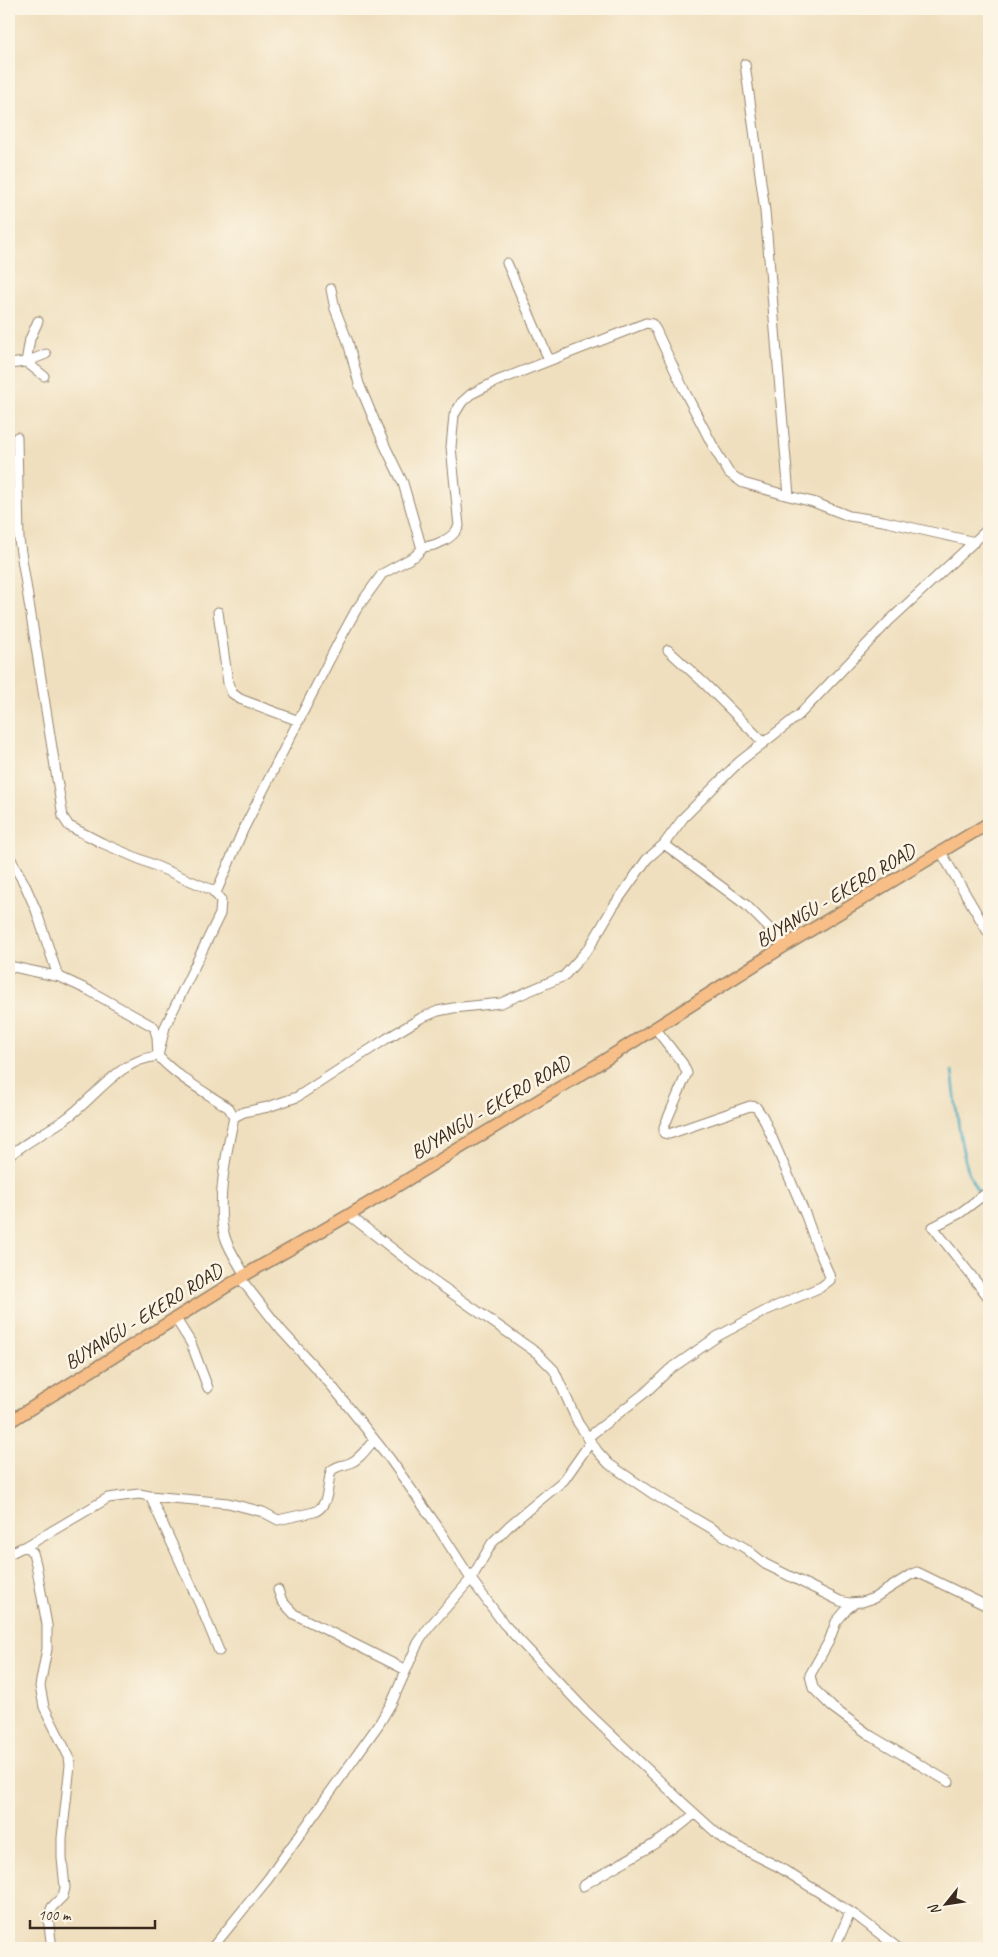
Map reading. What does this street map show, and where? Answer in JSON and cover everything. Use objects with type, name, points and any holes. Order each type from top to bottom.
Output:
[{"type":"main road","name":"BUYANGU - EKERO ROAD","points":[[9,1422],[989,822]]},
{"type":"street","points":[[745,64],[765,210],[789,496]]},
{"type":"street","points":[[507,263],[549,360]]},
{"type":"street","points":[[216,893],[243,830],[338,643],[370,589],[384,573],[415,556],[422,547],[403,483],[385,446],[360,384],[348,342],[335,309],[331,289]]},
{"type":"street","points":[[26,362],[30,339],[38,321]]},
{"type":"street","points":[[422,547],[433,545],[450,537],[459,526],[451,447],[454,415],[457,407],[482,388],[646,323],[652,324],[660,336],[685,392],[729,473],[743,483],[849,516],[883,521],[975,542]]},
{"type":"street","points":[[9,364],[26,362],[46,354]]},
{"type":"street","points":[[26,362],[44,376]]},
{"type":"street","points":[[17,437],[19,540],[63,817],[70,826],[102,843],[216,893],[220,900],[220,914],[165,1027],[158,1056]]},
{"type":"street","points":[[234,1117],[244,1112],[268,1107],[297,1097],[386,1039],[438,1011],[501,1003],[564,976],[589,948],[613,907],[647,859],[664,844],[684,817],[739,762],[799,715],[889,621],[989,528]]},
{"type":"street","points":[[218,612],[228,683],[232,693],[246,702],[299,721]]},
{"type":"street","points":[[668,650],[764,743]]},
{"type":"street","points":[[664,844],[746,905],[786,946]]},
{"type":"street","points":[[941,852],[989,934]]},
{"type":"street","points":[[9,856],[36,910],[60,977]]},
{"type":"street","points":[[9,966],[60,977],[90,991],[154,1027],[157,1034],[158,1056],[178,1074],[229,1108],[234,1117],[222,1188],[221,1223],[225,1239],[243,1277],[281,1330],[335,1390],[390,1459],[471,1579],[504,1624],[573,1697],[694,1814],[723,1839],[780,1866],[850,1912],[898,1948]]},
{"type":"street","points":[[212,1948],[268,1880],[362,1748],[392,1702],[418,1643],[442,1611],[471,1579],[487,1550],[498,1536],[564,1480],[588,1440],[669,1370],[718,1336],[767,1310],[821,1287],[830,1280],[830,1274],[806,1216],[768,1128],[756,1107],[750,1106],[665,1134],[664,1127],[687,1073],[683,1064],[655,1028]]},
{"type":"street","points":[[9,1156],[29,1140],[63,1121],[129,1065],[145,1057],[158,1056]]},
{"type":"street","points":[[989,1192],[960,1213],[945,1219],[934,1227],[989,1298]]},
{"type":"street","points":[[349,1215],[433,1280],[537,1353],[554,1370],[578,1423],[588,1440],[609,1464],[653,1494],[745,1548],[765,1564],[813,1586],[835,1600],[849,1603],[874,1598],[910,1574],[917,1572],[989,1607]]},
{"type":"street","points":[[176,1319],[191,1343],[208,1388]]},
{"type":"street","points":[[9,1554],[25,1547],[108,1498],[139,1494],[228,1503],[263,1512],[278,1520],[314,1512],[320,1510],[326,1497],[331,1471],[359,1458],[374,1440]]},
{"type":"street","points":[[150,1496],[201,1607],[219,1652]]},
{"type":"street","points":[[25,1547],[30,1548],[35,1558],[47,1625],[46,1649],[40,1686],[44,1707],[69,1757],[70,1765],[62,1838],[65,1888],[63,1896],[52,1907],[48,1918],[52,1948]]},
{"type":"street","points":[[278,1590],[282,1602],[294,1614],[406,1670]]},
{"type":"street","points":[[856,1602],[846,1609],[836,1622],[829,1641],[810,1675],[813,1688],[832,1707],[871,1736],[949,1782]]},
{"type":"street","points":[[583,1886],[615,1865],[665,1837],[694,1814]]},
{"type":"street","points":[[835,1948],[850,1912]]},
{"type":"waterway","points":[[952,1071],[963,1153],[968,1170],[981,1195]]},
{"type":"waterway","points":[[985,1198],[989,1203]]}]
